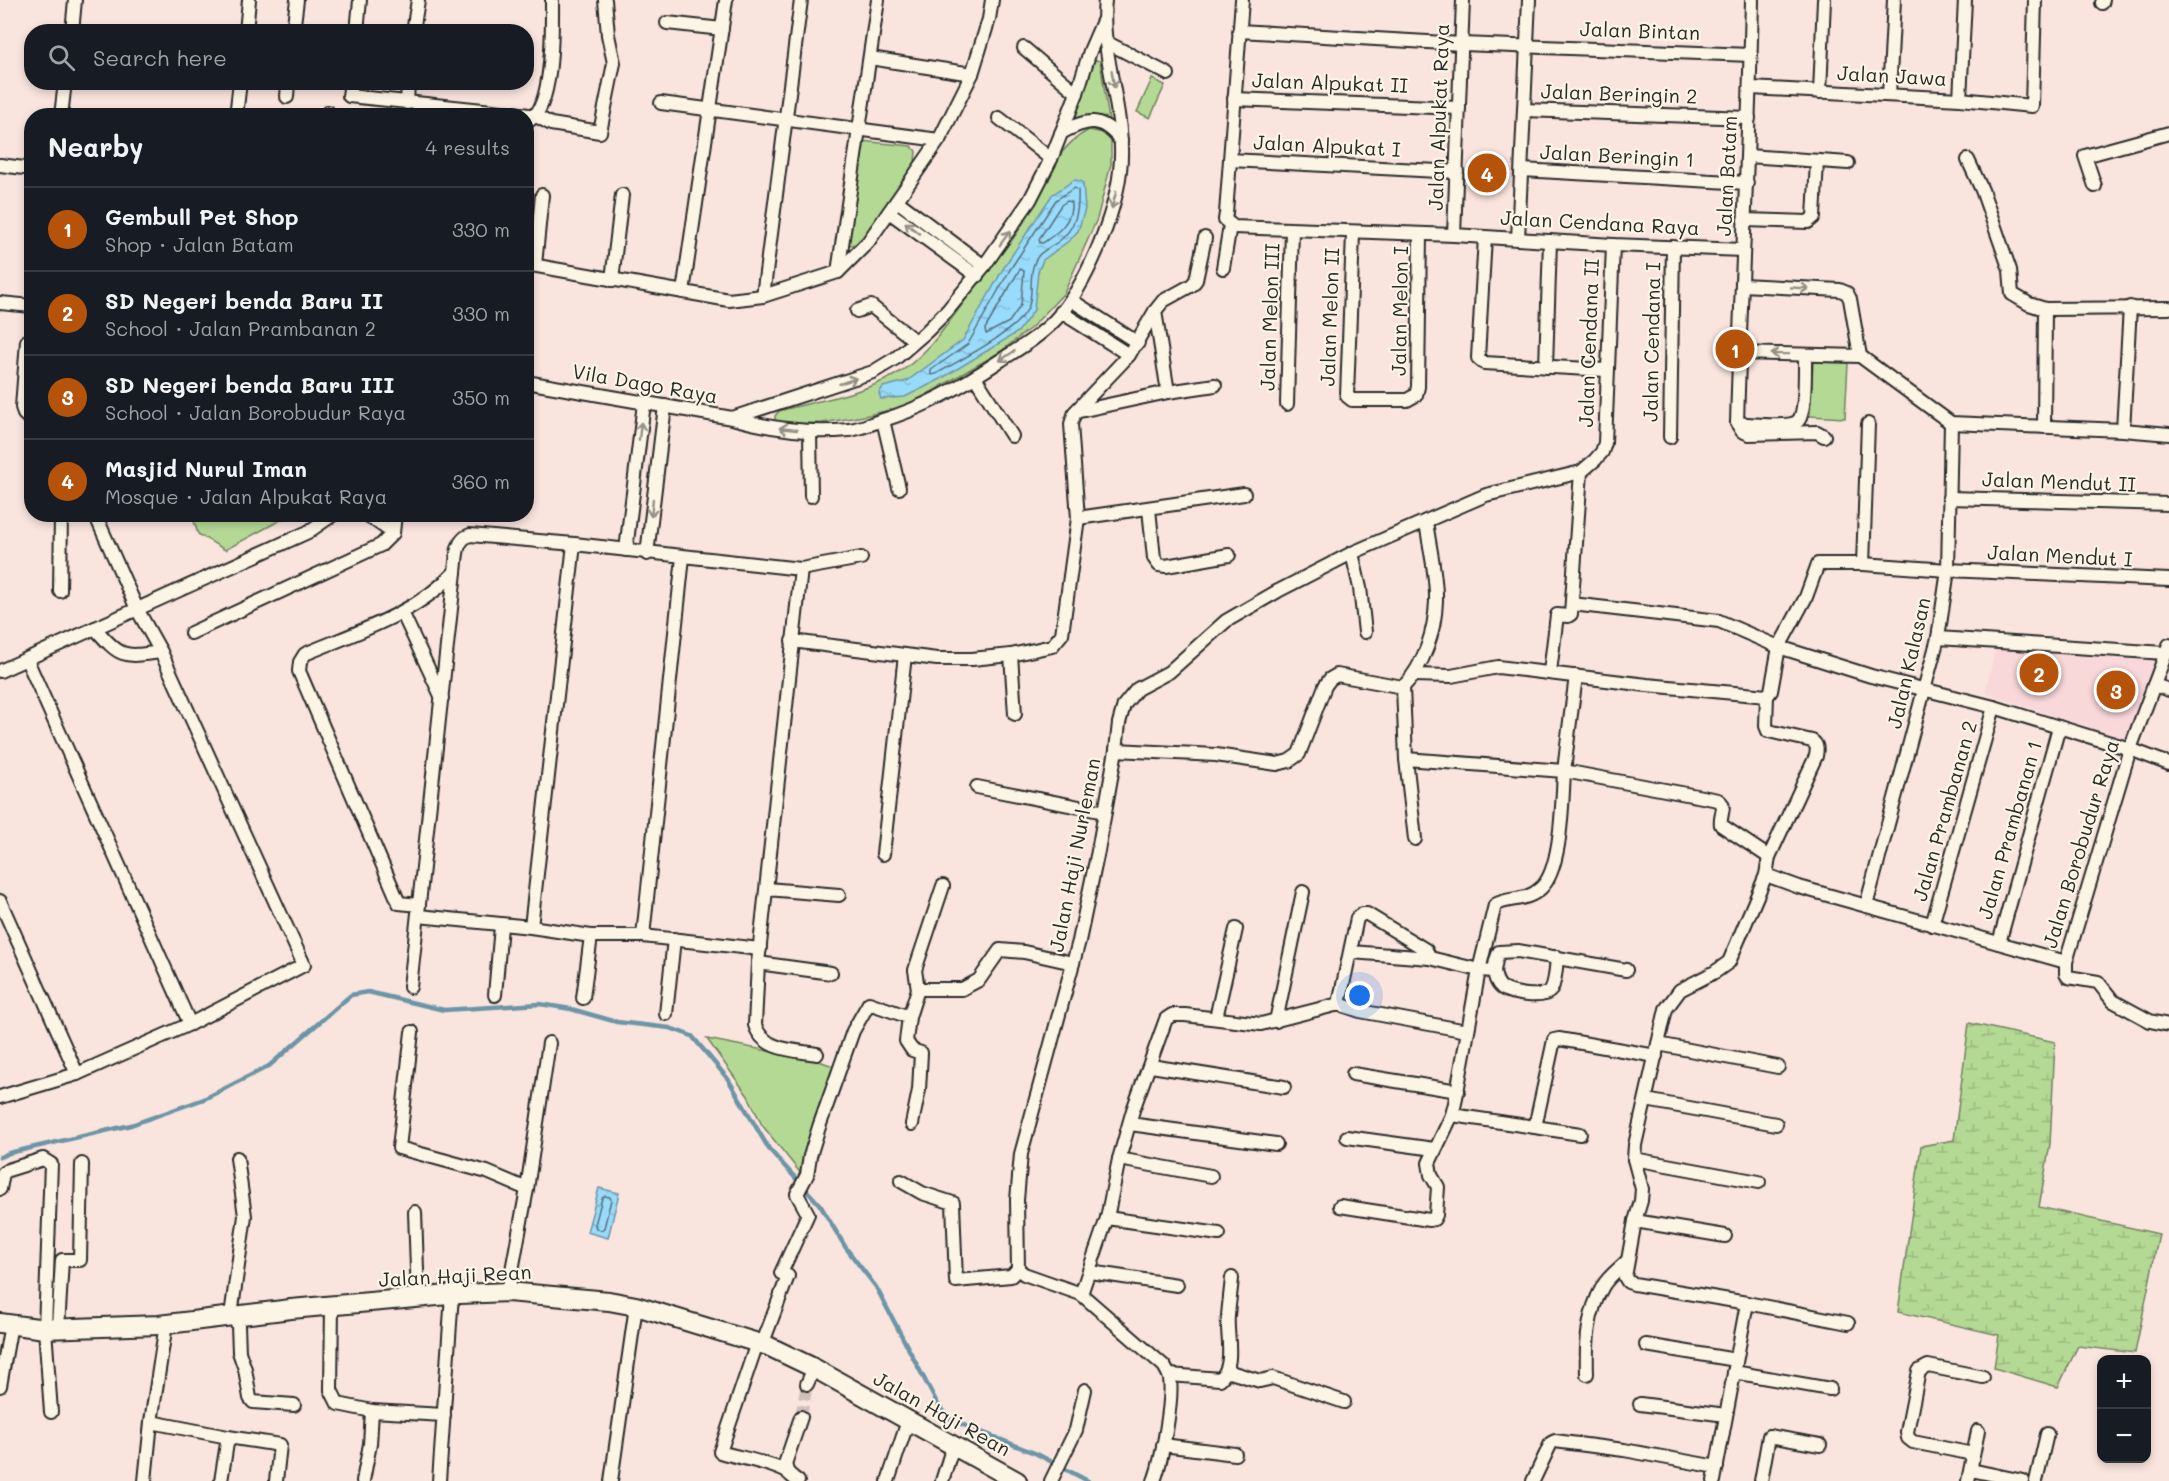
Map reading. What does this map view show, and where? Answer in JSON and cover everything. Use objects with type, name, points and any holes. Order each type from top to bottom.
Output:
[{"type":"street","points":[[73,24],[75,0]]},
{"type":"street","points":[[247,24],[249,0]]},
{"type":"street","points":[[294,24],[297,0]]},
{"type":"street","points":[[358,24],[360,0]]},
{"type":"street","points":[[414,24],[418,0]]},
{"type":"street","points":[[534,116],[542,107],[548,76],[552,41],[552,0]]},
{"type":"street","points":[[534,120],[600,132],[614,63],[608,35],[605,0]]},
{"type":"street","points":[[683,292],[726,0]]},
{"type":"street","points":[[763,296],[801,0]]},
{"type":"street","points":[[838,272],[878,0]]},
{"type":"street","points":[[534,265],[729,300],[763,296],[838,272],[868,242],[939,140],[972,74],[990,20],[992,0]]},
{"type":"street","name":"Vila Dago Raya","points":[[534,383],[732,418],[756,425],[810,432],[852,430],[908,413],[950,393],[1041,333],[1071,300],[1085,276],[1103,233],[1120,172],[1121,142],[1103,21],[1105,0]]},
{"type":"street","points":[[1223,268],[1242,0]]},
{"type":"street","name":"Jalan Alpukat Raya","points":[[1454,235],[1463,0]]},
{"type":"street","points":[[1518,239],[1529,0]]},
{"type":"street","name":"Jalan Batam","points":[[1737,423],[1751,88],[1752,0]]},
{"type":"street","points":[[1820,92],[1824,0]]},
{"type":"street","points":[[1889,95],[1894,0]]},
{"type":"street","points":[[1960,99],[1965,0]]},
{"type":"street","name":"Jalan Jawa","points":[[1751,88],[1960,99],[2032,106],[2035,0]]},
{"type":"street","name":"Vila Dago Raya","points":[[732,418],[873,372],[896,357],[947,310],[980,271],[1030,200],[1051,159],[1077,93],[1089,51],[1103,21]]},
{"type":"street","points":[[667,23],[722,29]]},
{"type":"street","name":"Jalan Bintan","points":[[1239,31],[1462,44],[1751,55]]},
{"type":"street","points":[[1106,42],[1168,74]]},
{"type":"street","points":[[1024,48],[1077,93]]},
{"type":"street","points":[[870,58],[972,74]]},
{"type":"street","points":[[62,108],[65,90]]},
{"type":"street","points":[[237,108],[239,90]]},
{"type":"street","points":[[287,90],[287,97]]},
{"type":"street","points":[[350,90],[349,96],[440,108]]},
{"type":"street","points":[[407,104],[408,90]]},
{"type":"street","name":"Jalan Alpukat II","points":[[1234,99],[1460,108]]},
{"type":"street","points":[[661,103],[939,140]]},
{"type":"street","name":"Jalan Beringin 2","points":[[1524,110],[1749,118]]},
{"type":"street","points":[[999,118],[1051,159]]},
{"type":"street","points":[[1061,134],[1089,121],[1111,128],[1121,142]]},
{"type":"street","points":[[2095,186],[2085,156],[2169,133]]},
{"type":"street","points":[[1748,156],[1848,163]]},
{"type":"street","name":"Jalan Alpukat I","points":[[1230,160],[1457,172]]},
{"type":"street","points":[[1968,160],[1982,190],[2010,270],[2012,294],[2029,304],[2045,309],[2169,308]]},
{"type":"street","points":[[1744,220],[1812,221],[1817,161]]},
{"type":"street","points":[[0,165],[24,168]]},
{"type":"street","name":"Jalan Beringin 1","points":[[1522,170],[1747,183]]},
{"type":"street","points":[[534,245],[542,195]]},
{"type":"street","points":[[612,280],[622,195]]},
{"type":"street","points":[[897,201],[945,245],[980,271]]},
{"type":"street","points":[[889,212],[945,245]]},
{"type":"street","name":"Jalan Cendana Raya","points":[[1228,222],[1234,227],[1454,235],[1743,250]]},
{"type":"street","name":"Jalan Melon III","points":[[1287,404],[1292,230]]},
{"type":"street","name":"Jalan Melon II","points":[[1352,400],[1347,396],[1353,232]]},
{"type":"street","name":"Jalan Melon I","points":[[1352,400],[1407,400],[1416,395],[1420,235]]},
{"type":"street","points":[[1485,237],[1478,358],[1484,363],[1606,370]]},
{"type":"street","points":[[792,641],[953,659],[1011,655],[1052,646],[1062,634],[1078,518],[1071,424],[1075,412],[1129,355],[1163,301],[1192,285],[1196,280],[1205,238]]},
{"type":"street","points":[[1546,367],[1550,241]]},
{"type":"street","name":"Jalan Cendana II","points":[[1581,472],[1595,460],[1605,442],[1606,370],[1613,245]]},
{"type":"street","name":"Jalan Cendana I","points":[[1670,437],[1673,247]]},
{"type":"street","points":[[1742,285],[1840,290],[1847,293],[1850,298],[1860,356]]},
{"type":"street","points":[[1071,300],[1138,343]]},
{"type":"street","points":[[0,303],[24,305]]},
{"type":"street","points":[[857,311],[871,306],[915,341]]},
{"type":"street","points":[[2123,430],[2130,307]]},
{"type":"street","points":[[2044,428],[2045,309]]},
{"type":"street","points":[[1155,311],[1168,392]]},
{"type":"street","points":[[1061,312],[1129,355]]},
{"type":"street","points":[[1739,353],[1860,356],[1951,423],[2169,434]]},
{"type":"street","points":[[1737,423],[1773,425],[1796,423],[1799,420],[1802,409],[1805,355]]},
{"type":"street","points":[[975,377],[1012,436]]},
{"type":"street","points":[[24,381],[22,408],[24,414]]},
{"type":"street","points":[[1075,412],[1168,392],[1215,385]]},
{"type":"street","points":[[626,550],[644,403]]},
{"type":"street","points":[[647,554],[665,406]]},
{"type":"street","points":[[883,420],[899,488]]},
{"type":"street","points":[[1737,423],[1742,431],[1749,434],[1817,432],[1824,436]]},
{"type":"street","name":"Jalan Kalasan","points":[[1866,906],[1938,638],[1948,570],[1951,423]]},
{"type":"street","points":[[1863,564],[1868,424]]},
{"type":"street","points":[[810,432],[811,496]]},
{"type":"street","points":[[1550,672],[1557,615],[1570,616],[1572,604],[1581,472]]},
{"type":"street","name":"Jalan Haji Nurleman","points":[[1018,1269],[1017,1200],[1021,1154],[1073,963],[1098,851],[1120,714],[1124,705],[1137,689],[1169,672],[1226,621],[1352,553],[1486,495],[1581,472]]},
{"type":"street","points":[[1078,518],[1244,494]]},
{"type":"street","name":"Jalan Mendut II","points":[[1949,498],[2169,504]]},
{"type":"street","points":[[1149,509],[1154,558],[1159,565],[1166,566],[1229,555]]},
{"type":"street","points":[[1415,839],[1406,759],[1402,687],[1414,675],[1421,663],[1431,632],[1437,598],[1426,521]]},
{"type":"street","points":[[60,591],[61,522]]},
{"type":"street","points":[[0,1097],[77,1074],[190,1024],[304,965],[161,652],[137,609],[99,522]]},
{"type":"street","points":[[0,671],[308,532],[322,522]]},
{"type":"street","points":[[377,522],[393,533]]},
{"type":"street","points":[[191,633],[381,545],[393,533],[394,522]]},
{"type":"street","points":[[410,987],[455,572],[459,544],[464,537],[470,535],[574,544],[647,554],[801,569],[861,558]]},
{"type":"street","points":[[531,927],[574,544]]},
{"type":"street","points":[[1352,553],[1360,588],[1365,632]]},
{"type":"street","points":[[643,936],[683,557]]},
{"type":"street","name":"Jalan Mendut I","points":[[1779,647],[1806,597],[1818,564],[1863,564],[2169,580]]},
{"type":"street","points":[[801,569],[758,963],[755,1026],[757,1033],[769,1045],[817,1054]]},
{"type":"street","points":[[455,572],[442,585],[402,612],[305,654],[300,662],[299,671],[399,903],[418,911],[501,926],[531,927],[591,936],[643,936],[760,949]]},
{"type":"street","points":[[1572,604],[1719,621],[1779,647],[1924,691],[1994,707],[2130,749],[2169,764]]},
{"type":"street","points":[[402,612],[443,699]]},
{"type":"street","points":[[95,628],[115,650],[127,655],[137,657],[161,652]]},
{"type":"street","points":[[1938,638],[2167,649]]},
{"type":"street","points":[[1779,647],[1771,691],[1767,696],[1768,731],[1812,741],[1816,744],[1816,756],[1769,857],[1766,875],[1729,962],[1680,990],[1666,1009],[1637,1134],[1634,1159],[1642,1189],[1641,1201],[1626,1262],[1625,1277],[1628,1282],[1848,1323]]},
{"type":"street","name":"Jalan Borobudur Raya","points":[[1766,875],[1799,887],[2066,962],[2130,749],[2167,649]]},
{"type":"street","points":[[884,854],[905,655]]},
{"type":"street","points":[[1011,655],[1015,714]]},
{"type":"street","points":[[27,660],[190,1024]]},
{"type":"street","points":[[1414,675],[1451,676],[1498,667],[1767,696]]},
{"type":"street","points":[[1116,750],[1216,755],[1277,764],[1289,761],[1299,754],[1318,701],[1330,679],[1337,675],[1402,687]]},
{"type":"street","points":[[1340,1206],[1434,1219],[1436,1215],[1438,1187],[1431,1175],[1429,1163],[1452,1115],[1479,970],[1495,905],[1503,901],[1522,900],[1542,888],[1550,876],[1558,845],[1564,771],[1576,676]]},
{"type":"street","points":[[2154,685],[2169,690]]},
{"type":"street","name":"Jalan Prambanan 2","points":[[1932,925],[1994,707]]},
{"type":"street","name":"Jalan Prambanan 1","points":[[1999,943],[2059,727]]},
{"type":"street","points":[[1406,759],[1564,771],[1718,800],[1724,807],[1721,825],[1769,857]]},
{"type":"street","points":[[977,787],[1105,812]]},
{"type":"street","points":[[912,1124],[919,1090],[921,1053],[912,1050],[906,1041],[909,1017],[918,989],[915,970],[943,886]]},
{"type":"street","points":[[767,889],[838,895]]},
{"type":"street","points":[[1276,1022],[1303,892]]},
{"type":"street","points":[[0,901],[77,1074]]},
{"type":"street","points":[[1339,1004],[1357,918],[1362,914],[1367,914],[1426,950],[1430,958]]},
{"type":"street","points":[[495,995],[501,926]]},
{"type":"street","points":[[1216,1018],[1236,929]]},
{"type":"street","points":[[583,998],[591,936]]},
{"type":"street","points":[[666,1014],[674,939]]},
{"type":"street","points":[[918,989],[962,989],[980,980],[1000,950],[1024,952],[1073,963]]},
{"type":"street","points":[[1557,957],[1553,983],[1545,995],[1537,996],[1502,988],[1495,979],[1496,960],[1499,952],[1503,950],[1557,957],[1626,970]]},
{"type":"street","points":[[1351,952],[1430,958],[1479,970],[1494,971]]},
{"type":"street","points":[[2066,962],[2068,977],[2098,982],[2113,1001],[2150,1021],[2169,1025]]},
{"type":"street","points":[[758,963],[831,973]]},
{"type":"street","points":[[787,1471],[720,1452],[759,1344],[788,1276],[781,1273],[808,1214],[797,1194],[804,1180],[826,1106],[853,1031],[866,1005],[871,1003],[909,1017]]},
{"type":"street","points":[[1081,1294],[1107,1218],[1119,1159],[1166,1019],[1172,1015],[1185,1015],[1261,1024],[1339,1004],[1360,1011],[1467,1031]]},
{"type":"street","points":[[412,1032],[399,1148],[487,1172],[527,1189]]},
{"type":"street","points":[[1535,1127],[1554,1040],[1558,1039],[1778,1067]]},
{"type":"street","points":[[508,1293],[527,1189],[549,1043]]},
{"type":"street","points":[[1150,1066],[1284,1087]]},
{"type":"street","points":[[1353,1074],[1458,1091]]},
{"type":"street","points":[[1646,1100],[1776,1124]]},
{"type":"street","points":[[1452,1115],[1580,1134]]},
{"type":"street","points":[[1130,1124],[1276,1144]]},
{"type":"street","points":[[1347,1137],[1434,1149]]},
{"type":"street","points":[[237,1158],[245,1216],[231,1315],[238,1325],[239,1352],[245,1369],[250,1398],[253,1402],[294,1405]]},
{"type":"street","points":[[0,1189],[3,1173],[8,1170],[43,1159],[51,1164],[51,1412]]},
{"type":"street","points":[[1119,1159],[1211,1176]]},
{"type":"street","points":[[1634,1159],[1759,1182]]},
{"type":"street","points":[[52,1328],[62,1260],[80,1260],[82,1164]]},
{"type":"street","points":[[901,1181],[922,1193],[953,1203],[956,1281],[1011,1276],[1018,1269],[1024,1274],[1081,1294],[1164,1366],[1170,1376],[1170,1386],[1163,1445],[1154,1481]]},
{"type":"street","points":[[415,1212],[418,1298]]},
{"type":"street","points":[[1107,1218],[1219,1234]]},
{"type":"street","points":[[1635,1221],[1725,1236]]},
{"type":"street","points":[[1587,1374],[1588,1335],[1592,1310],[1604,1284],[1626,1262]]},
{"type":"street","points":[[1090,1272],[1176,1285]]},
{"type":"street","points":[[1170,1376],[1220,1379],[1227,1371],[1230,1341],[1227,1319],[1232,1278]]},
{"type":"street","name":"Jalan Haji Rean","points":[[5,1323],[52,1328],[166,1324],[231,1315],[452,1295],[508,1293],[609,1301],[636,1306],[759,1344],[811,1376],[908,1421],[1017,1481]]},
{"type":"street","points":[[439,1481],[452,1295]]},
{"type":"street","points":[[1714,1481],[1747,1303]]},
{"type":"street","points":[[332,1306],[332,1390],[338,1404],[372,1411],[444,1415]]},
{"type":"street","points":[[611,1481],[636,1306]]},
{"type":"street","points":[[0,1386],[5,1323]]},
{"type":"street","points":[[145,1481],[151,1422],[166,1324]]},
{"type":"street","points":[[1646,1345],[1830,1389]]},
{"type":"street","points":[[1973,1455],[1913,1442],[1908,1438],[1907,1431],[1919,1371],[1923,1368],[1928,1366],[1983,1377]]},
{"type":"street","points":[[1227,1371],[1260,1381],[1273,1378],[1344,1402]]},
{"type":"street","points":[[1053,1477],[1076,1430],[1085,1390]]},
{"type":"street","points":[[1640,1404],[1726,1415]]},
{"type":"street","points":[[363,1481],[370,1444],[372,1411]]},
{"type":"street","points":[[798,1481],[790,1477],[785,1464],[801,1417]]},
{"type":"street","points":[[888,1481],[908,1421]]},
{"type":"street","points":[[151,1422],[280,1445],[276,1481]]},
{"type":"street","points":[[1978,1431],[1970,1475],[2023,1481]]},
{"type":"street","points":[[2036,1481],[2047,1434]]},
{"type":"street","points":[[1761,1481],[1769,1436],[1820,1444]]},
{"type":"street","points":[[221,1481],[228,1437]]},
{"type":"street","points":[[1533,1481],[1551,1443],[1555,1441],[1624,1449],[1717,1467]]},
{"type":"street","points":[[1163,1445],[1234,1454]]},
{"type":"street","points":[[942,1481],[953,1446]]},
{"type":"shaded area","points":[[1996,646],[2158,658],[2127,740],[1985,693]]},
{"type":"green space","points":[[1100,61],[1109,120],[1095,116],[1074,122],[1093,62]]},
{"type":"green space","points":[[1152,79],[1165,85],[1150,118],[1137,112]]},
{"type":"green space","points":[[1089,130],[1103,133],[1111,141],[1111,164],[1097,219],[1064,293],[1032,327],[1000,352],[907,406],[822,423],[780,424],[775,420],[779,411],[867,388],[893,376],[919,357],[1018,232],[1049,172],[1065,148]]},
{"type":"green space","points":[[861,141],[911,146],[916,151],[915,163],[860,243],[851,245],[845,241]]},
{"type":"green space","points":[[1813,362],[1848,363],[1845,418],[1810,416]]},
{"type":"green space","points":[[194,522],[277,522],[225,550],[198,534]]},
{"type":"green space","points":[[1969,1023],[2055,1042],[2050,1144],[2039,1207],[2159,1234],[2135,1353],[2078,1346],[2058,1387],[1994,1368],[1999,1335],[1898,1312],[1921,1146],[1954,1140]]},
{"type":"green space","points":[[707,1039],[819,1061],[836,1067],[802,1175],[762,1125],[748,1096]]},
{"type":"water","points":[[1074,180],[1083,183],[1085,209],[1078,231],[1070,240],[1043,260],[1038,272],[1034,310],[1018,332],[939,380],[905,397],[881,399],[879,393],[883,387],[907,381],[963,340],[1006,264],[1052,195]]},
{"type":"water","points":[[599,1188],[619,1193],[608,1238],[587,1232]]},
{"type":"waterway","points":[[0,1157],[131,1125],[204,1099],[269,1066],[351,995],[368,992],[444,1010],[540,1004],[571,1009],[617,1022],[670,1028],[692,1036],[728,1079],[769,1149],[820,1205],[846,1248],[876,1287],[937,1403],[951,1420],[1037,1454],[1088,1481]]},
{"type":"tunnel","points":[[801,1417],[807,1384]]},
{"type":"place","name":"Masjid Nurul Iman","points":[[1487,173]]},
{"type":"place","name":"Gembull Pet Shop","points":[[1735,349]]},
{"type":"place","name":"SD Negeri benda Baru II","points":[[2039,673]]},
{"type":"place","name":"SD Negeri benda Baru III","points":[[2116,690]]}]
